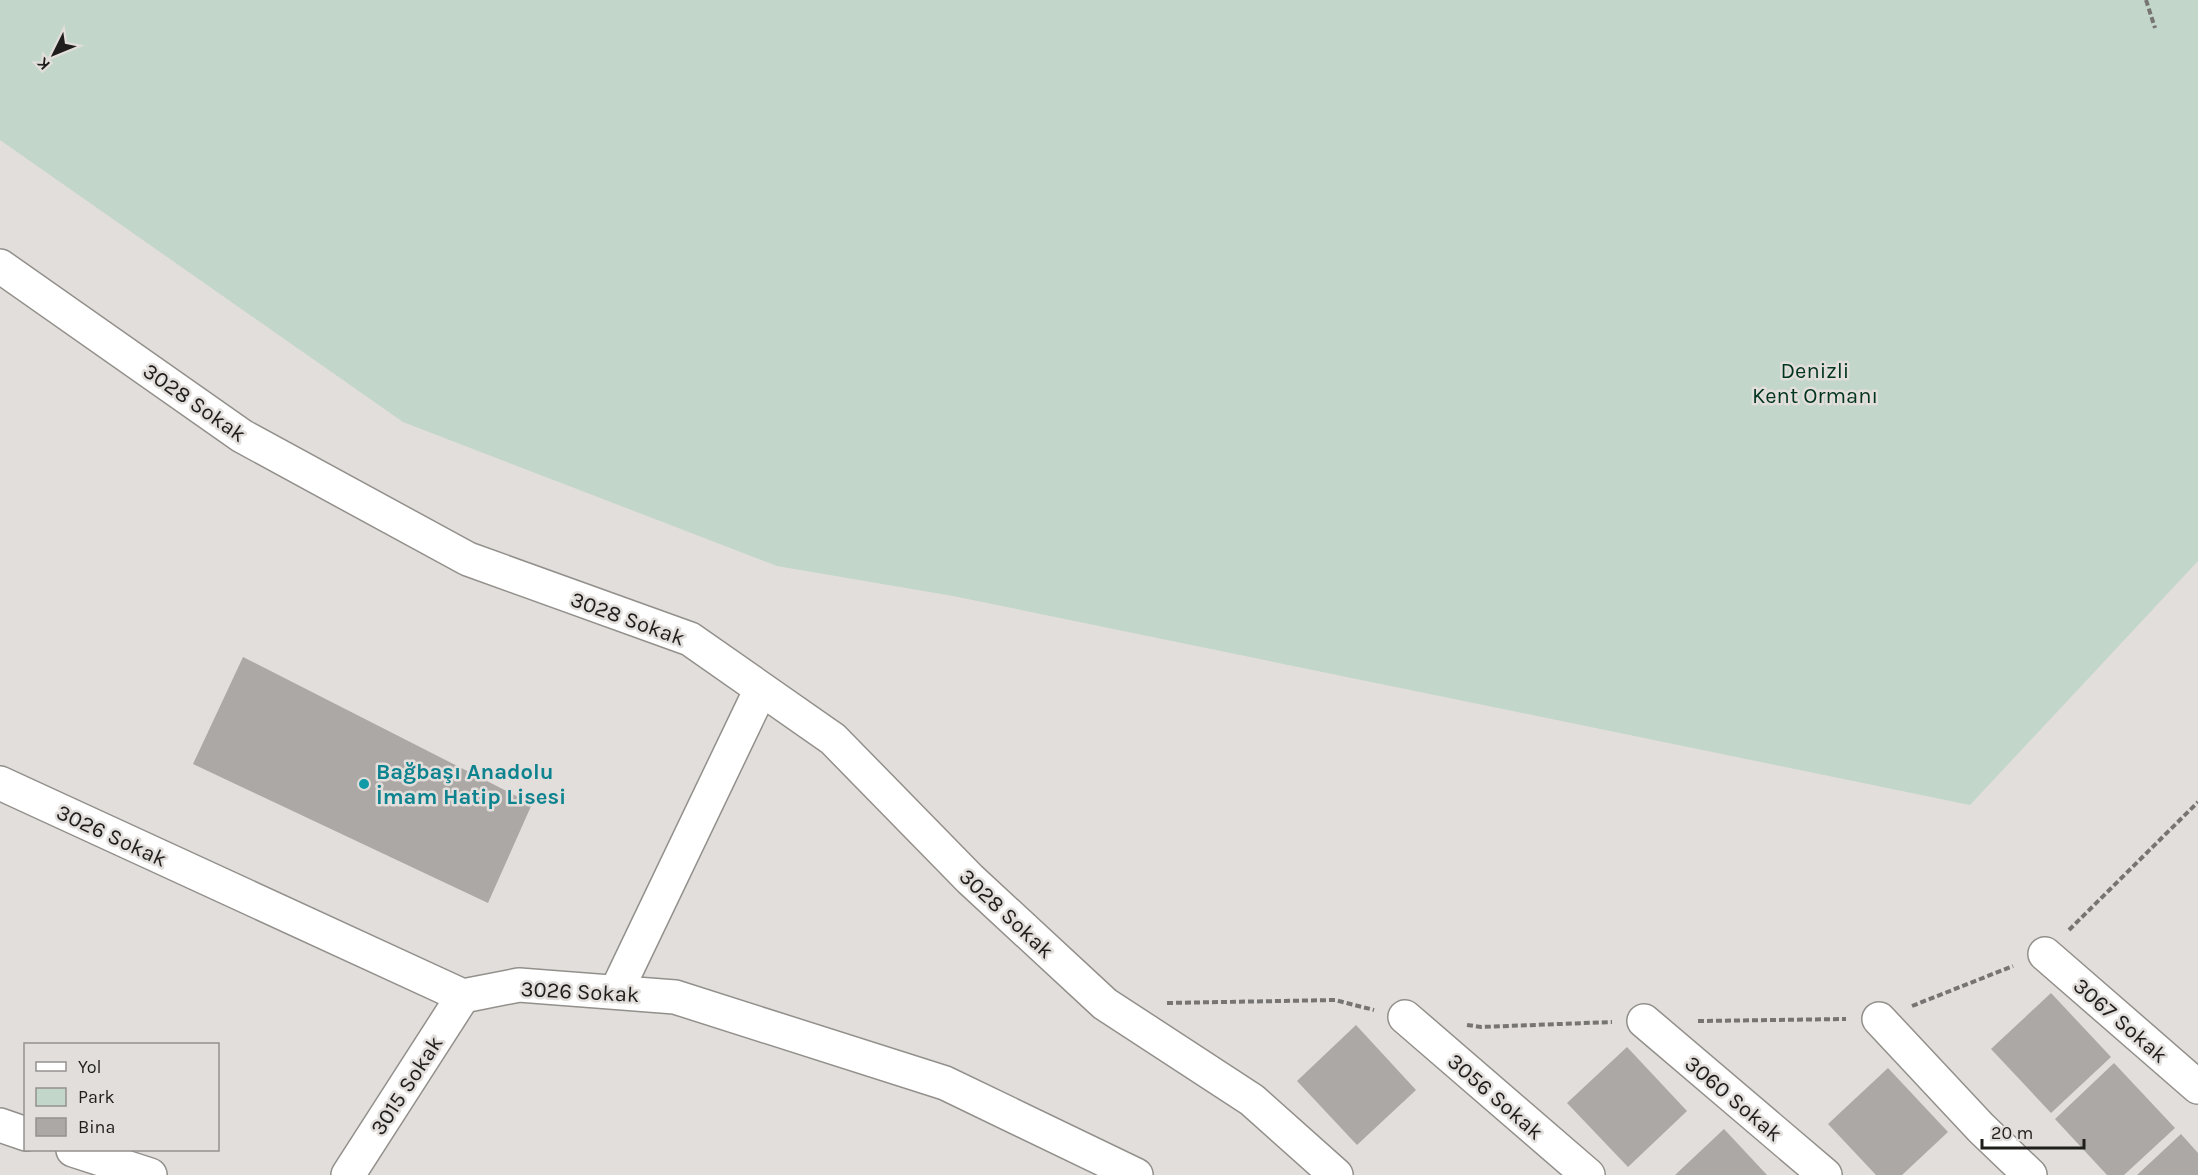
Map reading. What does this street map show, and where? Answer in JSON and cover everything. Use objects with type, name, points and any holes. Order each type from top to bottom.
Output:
[{"type":"street","name":"3028 Sokak","points":[[0,266],[242,436],[468,559],[690,639],[833,739],[970,879],[1105,1005],[1252,1100],[1336,1175]]},
{"type":"street","points":[[616,992],[761,689]]},
{"type":"street","name":"3026 Sokak","points":[[0,783],[463,996],[519,985],[675,997],[945,1083],[1136,1175]]},
{"type":"street","name":"3067 Sokak","points":[[2045,954],[2198,1086]]},
{"type":"street","name":"3015 Sokak","points":[[348,1175],[463,996]]},
{"type":"street","name":"3056 Sokak","points":[[1405,1017],[1588,1175]]},
{"type":"street","points":[[1879,1019],[1981,1128],[2030,1175]]},
{"type":"street","name":"3060 Sokak","points":[[1644,1021],[1825,1175]]},
{"type":"street","points":[[0,1125],[24,1133]]},
{"type":"street","points":[[79,1151],[150,1175]]},
{"type":"path","points":[[2146,0],[2155,28]]},
{"type":"path","points":[[1459,1024],[1481,1027],[1644,1021],[1879,1019],[2045,954],[2198,802]]},
{"type":"path","points":[[1162,1004],[1335,1000],[1405,1017]]},
{"type":"green space","name":"Denizli Kent Ormanı","points":[[0,0],[2198,0],[2198,561],[1970,805],[953,596],[777,566],[403,422],[0,140]]},
{"type":"building","name":"Bağbaşı Anadolu İmam Hatip Lisesi","points":[[243,657],[532,804],[488,903],[193,764]]},
{"type":"building","points":[[2051,993],[2111,1057],[2051,1113],[1991,1049]]},
{"type":"building","points":[[1356,1025],[1416,1090],[1357,1145],[1297,1081]]},
{"type":"building","points":[[1627,1047],[1687,1111],[1628,1167],[1567,1103]]},
{"type":"building","points":[[2114,1063],[2175,1128],[2124,1175],[2107,1175],[2055,1119]]},
{"type":"building","points":[[1888,1068],[1948,1132],[1902,1175],[1876,1175],[1828,1124]]},
{"type":"building","points":[[1724,1129],[1767,1175],[1675,1175]]},
{"type":"building","points":[[2181,1134],[2198,1153],[2198,1175],[2137,1175]]},
{"type":"place","name":"Bağbaşı Anadolu İmam Hatip Lisesi","points":[[364,784]]}]
